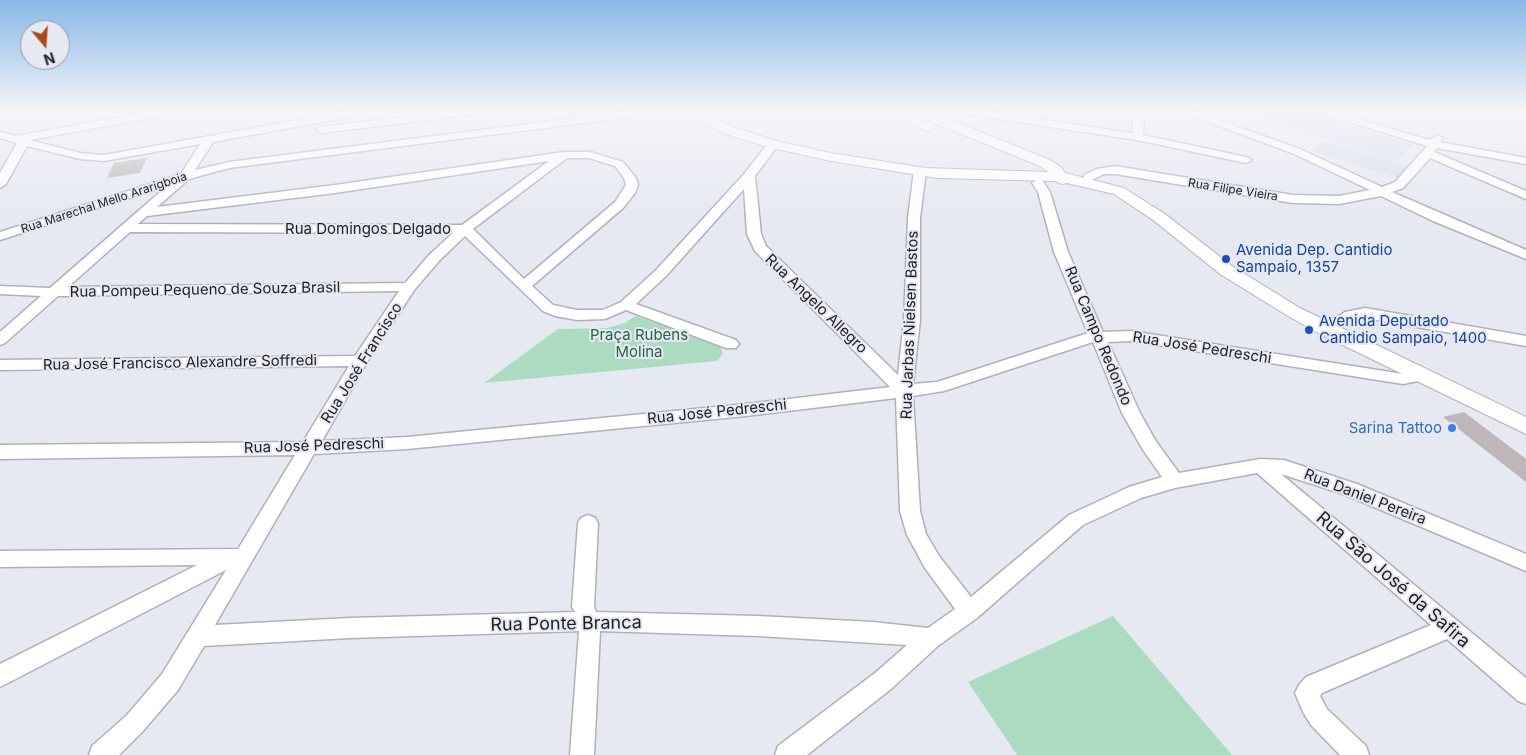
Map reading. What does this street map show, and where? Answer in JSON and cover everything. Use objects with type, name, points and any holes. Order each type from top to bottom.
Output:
[{"type":"main road","points":[[783,146],[831,157],[972,179],[1062,181],[1119,191]]},
{"type":"main road","points":[[976,146],[1016,162],[1036,180]]},
{"type":"main road","points":[[1004,146],[1119,191],[1159,217],[1234,275],[1327,330],[1526,426]]},
{"type":"main road","points":[[1045,163],[1056,170],[1062,181],[1137,202]]},
{"type":"street","points":[[0,184],[17,146]]},
{"type":"street","points":[[43,146],[80,156],[104,158],[176,146]]},
{"type":"street","points":[[0,340],[185,176],[205,146]]},
{"type":"street","name":"Rua Marechal Mello Ararigboia","points":[[0,236],[185,176],[251,161],[375,146]]},
{"type":"street","name":"Rua Domingos Delgado","points":[[126,228],[465,229],[538,300],[560,313],[590,316],[605,314],[626,305],[661,273],[748,176],[771,146]]},
{"type":"street","points":[[1180,146],[1246,160]]},
{"type":"street","points":[[1283,146],[1381,192],[1526,255]]},
{"type":"street","points":[[1381,192],[1400,185],[1431,146]]},
{"type":"street","points":[[1434,146],[1526,195]]},
{"type":"street","points":[[1439,146],[1526,161]]},
{"type":"street","points":[[1446,146],[1526,153]]},
{"type":"street","points":[[142,214],[335,189],[564,156],[590,155],[610,160],[625,170],[632,185],[629,193],[619,205],[524,286]]},
{"type":"street","name":"Rua José Francisco","points":[[101,755],[135,723],[170,682],[199,636],[238,556],[310,448],[360,361],[409,287],[465,229],[564,156]]},
{"type":"street","name":"Rua Filipe Vieira","points":[[1088,178],[1101,171],[1115,170],[1312,201],[1339,200],[1381,192]]},
{"type":"street","name":"Rua Jarbas Nielsen Bastos","points":[[922,171],[914,218],[912,320],[904,390],[910,512],[917,535],[932,562],[969,611]]},
{"type":"street","name":"Rua Angelo Allegro","points":[[748,176],[754,234],[760,248],[904,390]]},
{"type":"street","name":"Rua Campo Redondo","points":[[1036,180],[1044,192],[1062,252],[1130,413],[1149,446],[1174,481]]},
{"type":"street","name":"Rua Pompeu Pequeno de Souza Brasil","points":[[0,290],[54,292],[409,287]]},
{"type":"street","points":[[626,305],[731,344]]},
{"type":"street","points":[[1327,330],[1350,314],[1365,312],[1526,341]]},
{"type":"street","name":"Rua José Pedreschi","points":[[0,452],[310,448],[554,430],[938,387],[1084,338],[1098,337],[1131,336],[1402,379],[1423,375]]},
{"type":"street","name":"Rua José Francisco Alexandre Soffredi","points":[[0,365],[360,361]]},
{"type":"street","name":"Rua Daniel Pereira","points":[[787,755],[883,681],[931,638],[969,611],[1076,520],[1136,492],[1174,481],[1260,466],[1284,467],[1350,488],[1526,563]]},
{"type":"street","name":"Rua São José da Safira","points":[[1260,466],[1526,693]]},
{"type":"street","points":[[582,755],[590,621],[583,607],[588,523]]},
{"type":"street","points":[[0,559],[238,556]]},
{"type":"street","points":[[0,676],[238,556]]},
{"type":"street","name":"Rua Ponte Branca","points":[[199,636],[350,628],[590,621],[758,626],[873,632],[931,638]]},
{"type":"street","points":[[1357,755],[1319,717],[1311,704],[1308,693],[1314,684],[1449,628]]},
{"type":"shaded area","points":[[1317,146],[1344,146],[1412,167],[1401,179],[1312,151]]},
{"type":"shaded area","points":[[1349,146],[1413,146],[1395,161]]},
{"type":"green space","name":"Praça Rubens Molina","points":[[635,316],[719,344],[723,353],[717,361],[484,383],[558,329],[607,328],[625,323]]},
{"type":"green space","points":[[1113,616],[1232,755],[1017,755],[968,682]]},
{"type":"building","points":[[147,158],[140,173],[107,178],[114,163]]},
{"type":"building","points":[[1464,412],[1526,459],[1526,482],[1443,417]]},
{"type":"place","name":"Avenida Dep. Cantidio Sampaio, 1357","points":[[1226,259]]},
{"type":"place","name":"Avenida Deputado Cantidio Sampaio, 1400","points":[[1309,330]]},
{"type":"place","name":"Sarina Tattoo","points":[[1452,428]]}]
